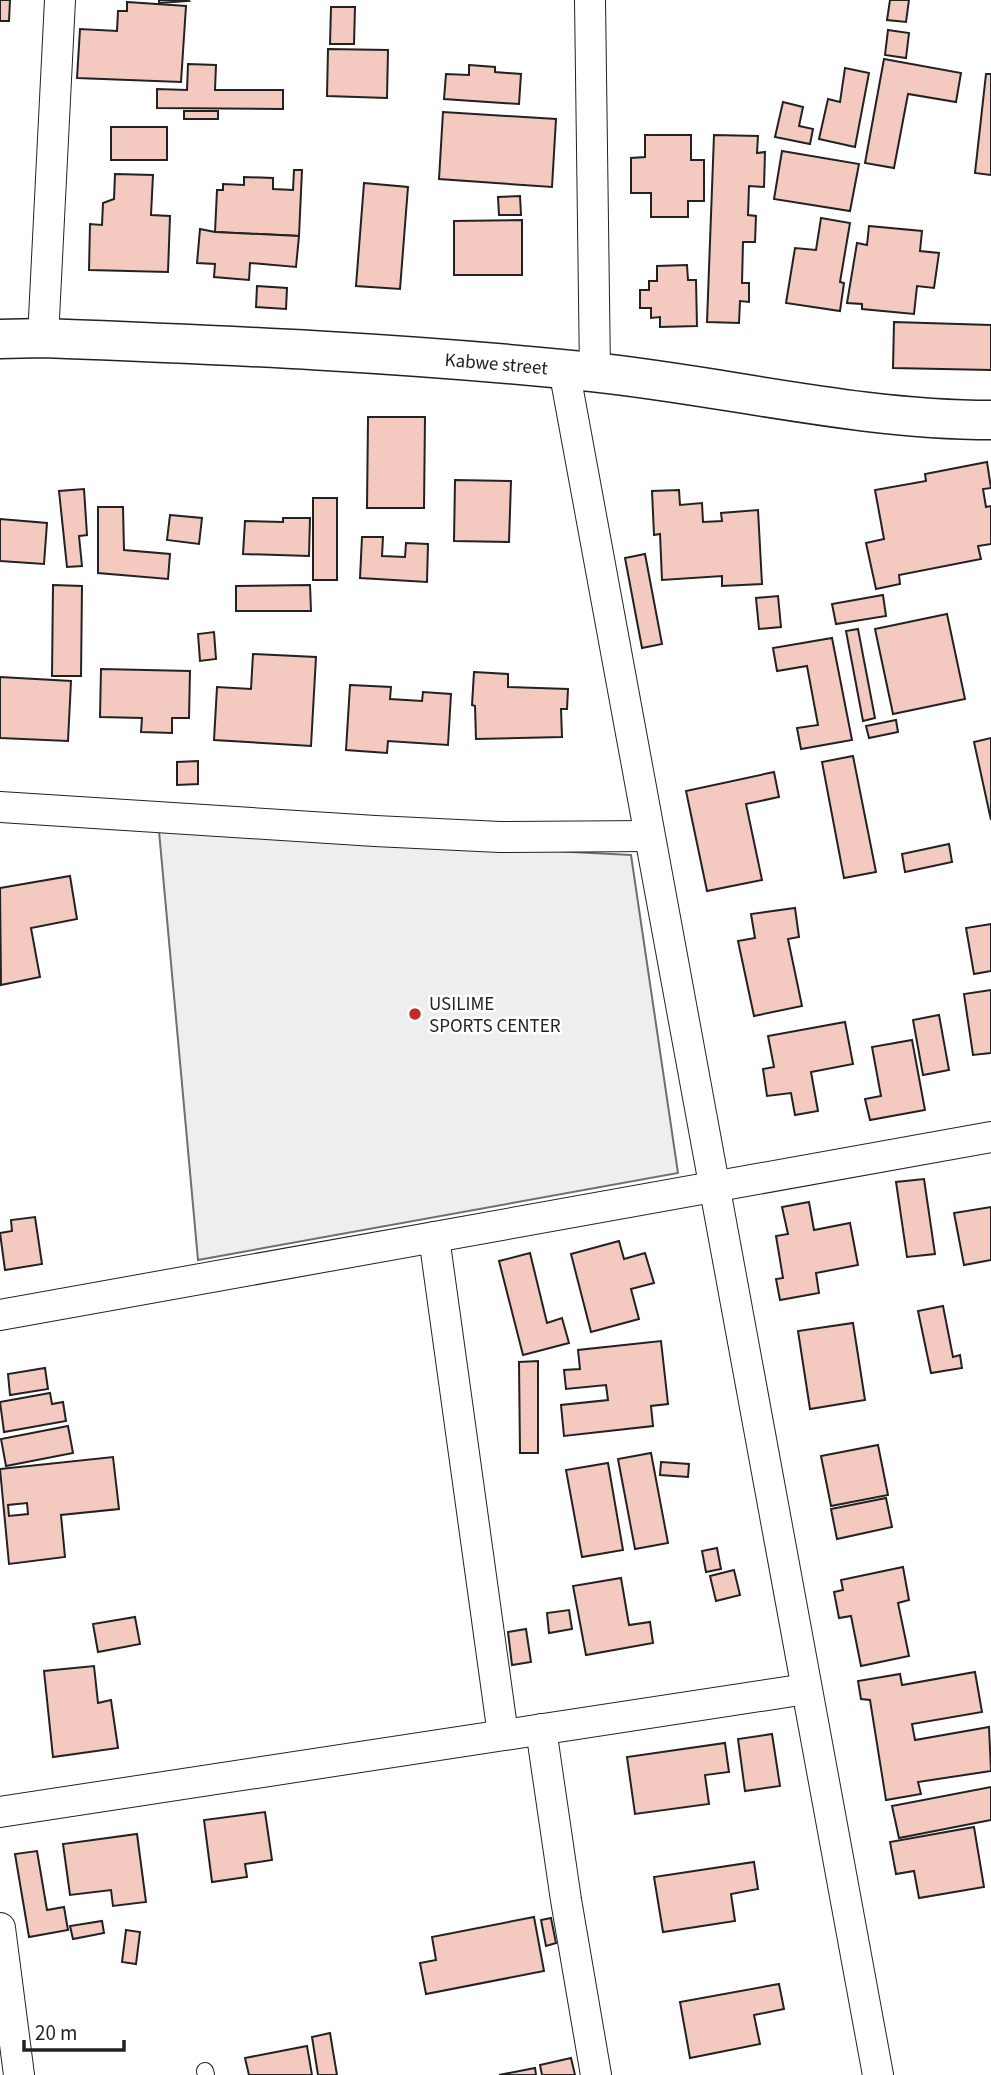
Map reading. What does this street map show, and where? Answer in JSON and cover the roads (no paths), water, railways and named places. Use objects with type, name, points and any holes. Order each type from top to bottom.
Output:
[{"type":"main road","name":"Kabwe street","points":[[0,339],[43,338],[335,350],[579,371],[892,414],[991,420]]},
{"type":"street","points":[[43,338],[60,0]]},
{"type":"street","points":[[590,0],[579,371],[649,836],[877,2075]]},
{"type":"street","points":[[0,807],[375,831],[499,836],[649,836]]},
{"type":"street","points":[[0,1315],[991,1137]]},
{"type":"street","points":[[434,1237],[503,1735]]},
{"type":"street","points":[[0,1812],[806,1689]]},
{"type":"street","points":[[541,1730],[570,1927],[596,2075]]},
{"type":"street","points":[[0,1928],[19,2075]]},
{"type":"place","name":"USILIME SPORTS CENTER","points":[[415,1014]]}]
